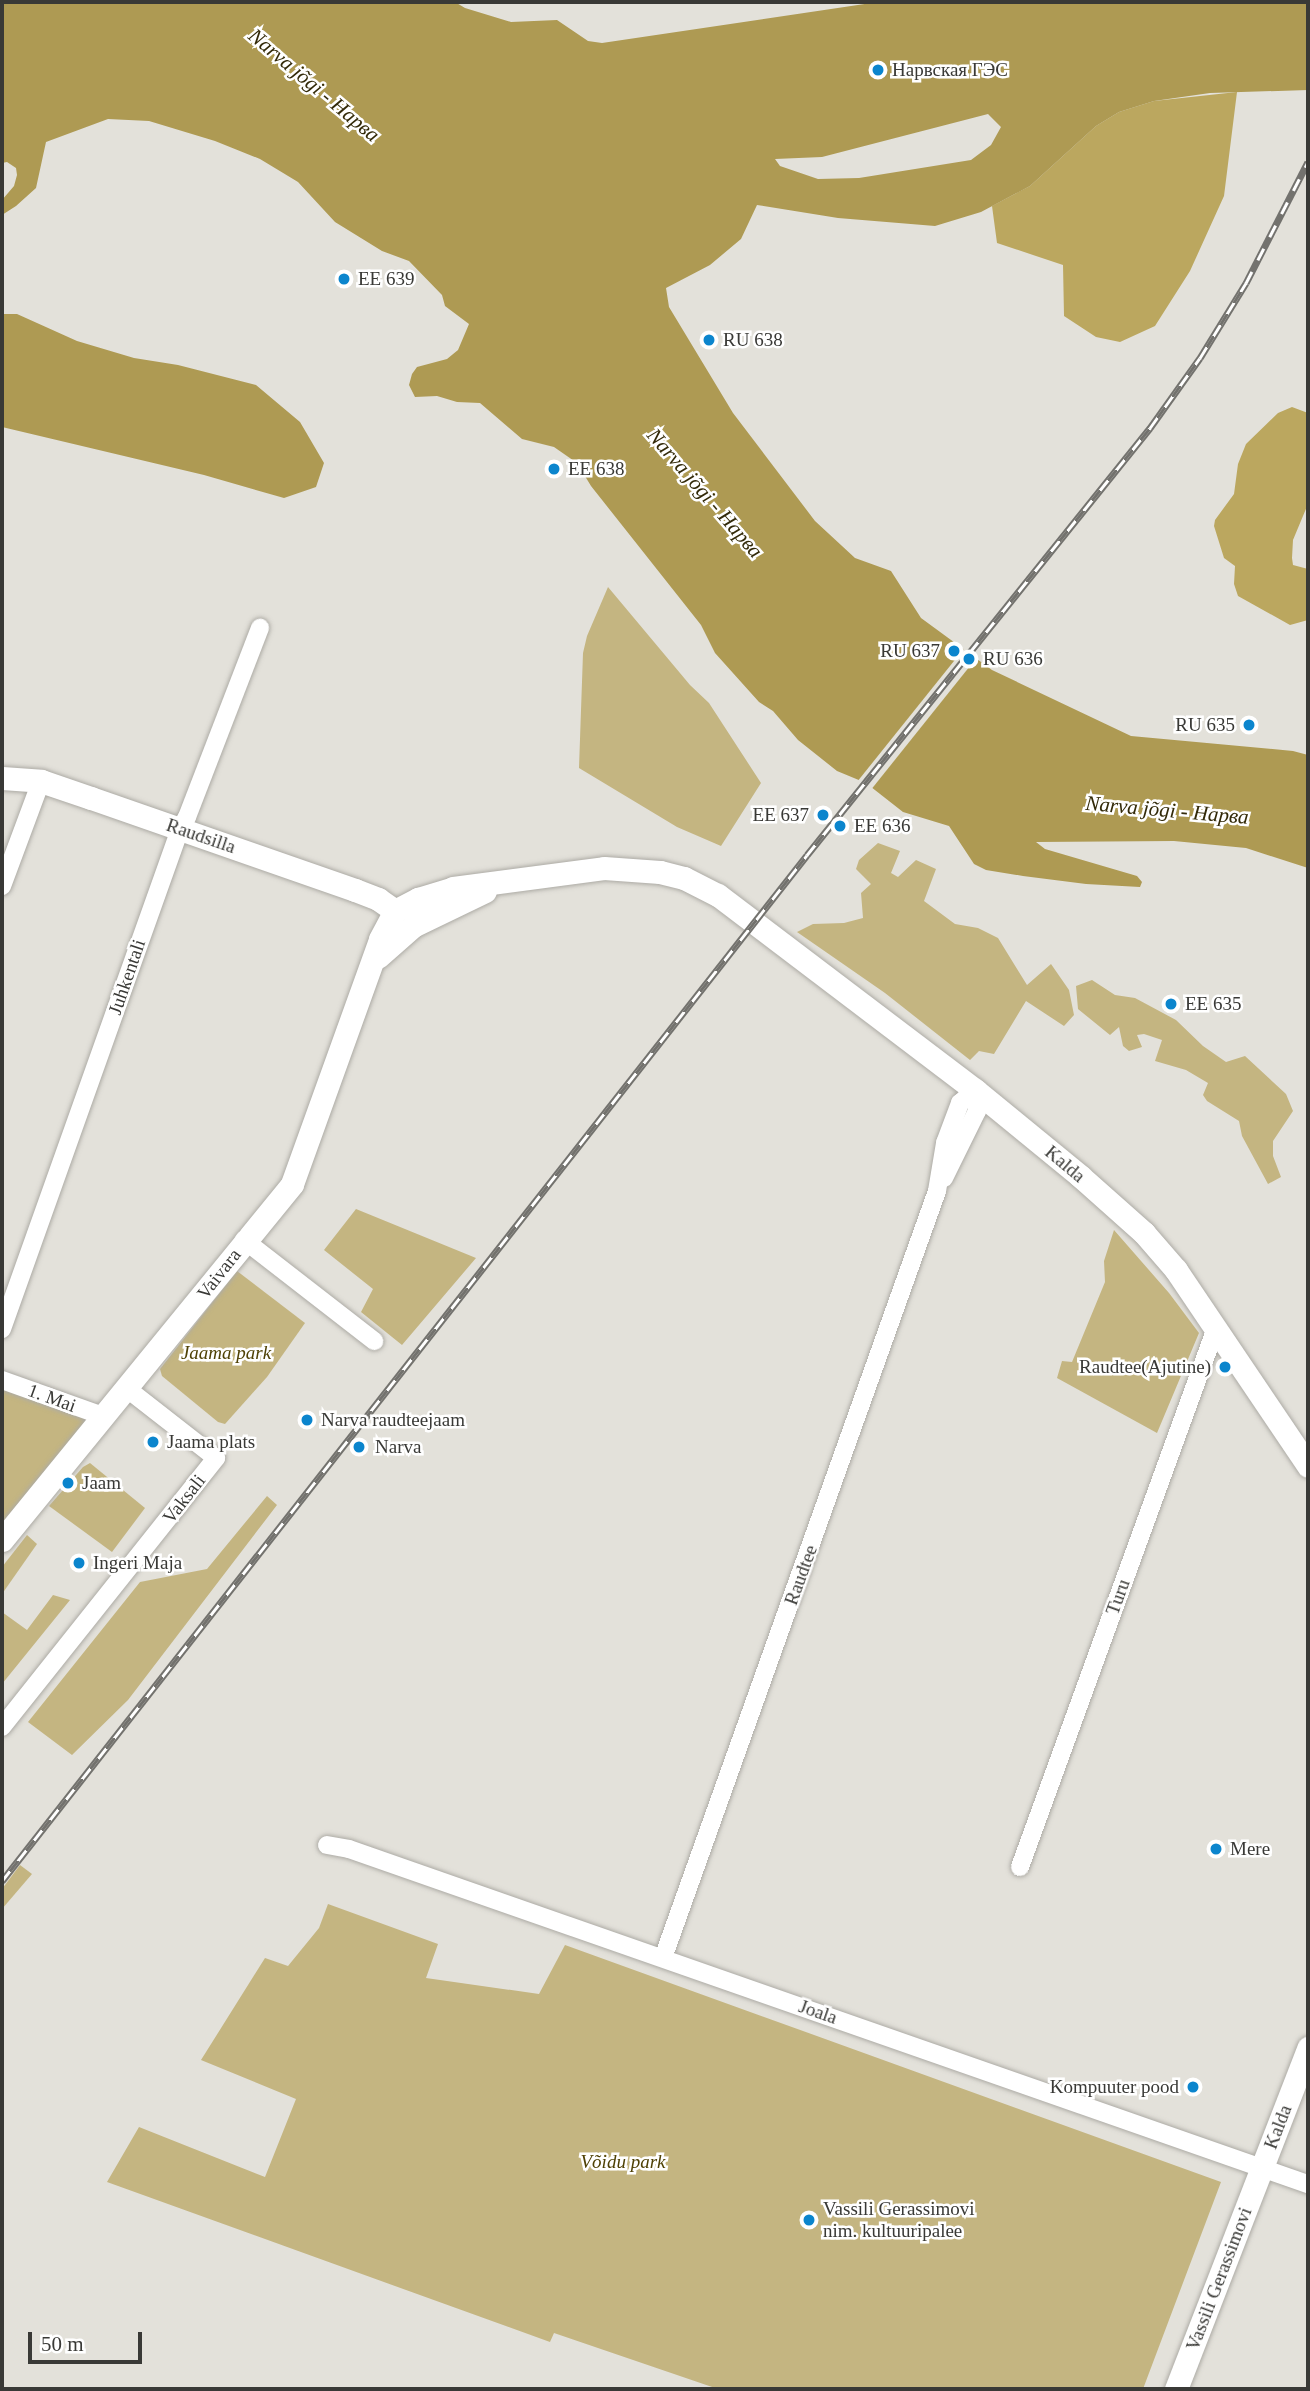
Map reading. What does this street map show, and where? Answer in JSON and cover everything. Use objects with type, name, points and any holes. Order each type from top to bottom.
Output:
[{"type":"street","name":"Juhkentali","points":[[2,1329],[180,829],[260,628]]},
{"type":"street","name":"Raudsilla","points":[[2,779],[41,781],[378,899],[403,917]]},
{"type":"street","points":[[2,886],[41,781]]},
{"type":"street","name":"Kalda","points":[[403,917],[453,888],[504,883],[542,874],[604,868],[660,872],[701,885],[758,924],[975,1090],[1144,1233],[1176,1270],[1308,1466]]},
{"type":"street","name":"Vaivara","points":[[2,1539],[292,1184],[368,972],[403,917]]},
{"type":"street","name":"Raudtee","points":[[663,1958],[937,1191],[945,1143],[960,1102],[975,1090]]},
{"type":"street","points":[[244,1240],[374,1341]]},
{"type":"street","name":"Turu","points":[[1020,1867],[1216,1328]]},
{"type":"street","name":"1. Mai","points":[[2,1380],[103,1416]]},
{"type":"street","name":"Vaksali","points":[[5,1716],[216,1458],[126,1388]]},
{"type":"street","name":"Joala","points":[[327,1846],[349,1849],[1308,2184]]},
{"type":"street","name":"Kalda","points":[[1262,2168],[1308,2048]]},
{"type":"street","name":"Vassili Gerassimovi","points":[[1176,2389],[1262,2168]]},
{"type":"green space","points":[[608,587],[690,685],[709,703],[761,783],[721,846],[677,827],[579,768],[583,653],[587,636]]},
{"type":"green space","points":[[878,843],[900,851],[891,873],[898,877],[916,860],[936,869],[924,901],[955,924],[978,928],[998,938],[1027,985],[1051,964],[1069,990],[1074,1015],[1064,1026],[1026,1001],[994,1054],[979,1051],[970,1060],[885,993],[797,932],[813,924],[844,923],[863,918],[861,893],[871,884],[856,869],[859,860]]},
{"type":"green space","points":[[1092,980],[1115,995],[1135,998],[1176,1020],[1203,1046],[1226,1062],[1245,1056],[1286,1094],[1293,1111],[1273,1141],[1273,1156],[1281,1177],[1268,1184],[1242,1136],[1239,1121],[1207,1101],[1203,1095],[1208,1083],[1186,1070],[1155,1061],[1162,1040],[1144,1034],[1137,1035],[1142,1047],[1129,1051],[1123,1046],[1119,1027],[1110,1035],[1078,1009],[1076,986]]},
{"type":"green space","points":[[356,1209],[476,1258],[402,1345],[361,1312],[373,1289],[324,1250]]},
{"type":"green space","points":[[1114,1230],[1169,1293],[1199,1333],[1157,1433],[1057,1378],[1062,1361],[1072,1362],[1105,1282],[1104,1261]]},
{"type":"green space","name":"Jaama park","points":[[237,1271],[305,1323],[267,1377],[225,1424],[218,1422],[162,1376],[160,1369]]},
{"type":"green space","points":[[2,1383],[97,1417],[2,1532]]},
{"type":"green space","points":[[90,1463],[145,1508],[112,1552],[49,1506],[83,1467]]},
{"type":"green space","points":[[267,1496],[277,1505],[128,1700],[72,1755],[28,1722],[140,1582],[207,1569]]},
{"type":"green space","points":[[27,1535],[37,1544],[2,1594],[2,1567]]},
{"type":"green space","points":[[53,1595],[70,1600],[2,1684],[2,1612],[27,1630]]},
{"type":"green space","points":[[20,1865],[32,1874],[2,1909],[2,1889]]},
{"type":"green space","name":"Võidu park","points":[[328,1904],[438,1944],[426,1978],[539,1994],[565,1945],[1221,2182],[1143,2389],[718,2389],[554,2333],[550,2342],[107,2182],[139,2127],[265,2177],[296,2099],[201,2060],[265,1958],[288,1966],[319,1928]]},
{"type":"shaded area","points":[[1237,92],[1224,196],[1190,271],[1155,326],[1120,342],[1096,337],[1064,316],[1063,265],[997,243],[992,206],[1030,186],[1096,126],[1119,112],[1154,101]]},
{"type":"shaded area","points":[[1292,407],[1308,413],[1308,504],[1293,540],[1292,558],[1293,565],[1308,569],[1308,620],[1290,625],[1238,596],[1234,584],[1235,566],[1224,558],[1214,526],[1215,520],[1234,494],[1238,464],[1246,444],[1278,413]]},
{"type":"water","name":"Narva jõgi - Нарва","points":[[2,2],[455,2],[465,8],[511,22],[557,20],[588,41],[602,43],[878,2],[1308,2],[1308,90],[1210,93],[1154,101],[1119,112],[1096,126],[1030,186],[981,212],[935,226],[838,218],[757,205],[741,239],[710,265],[666,288],[669,307],[733,413],[815,521],[855,558],[891,571],[921,618],[992,670],[1131,736],[1293,751],[1308,755],[1308,868],[1246,848],[1174,841],[1036,842],[1045,849],[1137,876],[1142,882],[1140,887],[1023,876],[986,870],[974,864],[949,826],[903,812],[866,783],[837,771],[798,740],[773,711],[759,702],[715,653],[701,625],[591,486],[577,463],[554,447],[522,439],[480,403],[457,402],[437,396],[415,397],[409,385],[417,367],[447,359],[458,350],[469,324],[445,306],[442,295],[409,261],[382,251],[335,222],[298,182],[260,159],[215,141],[149,121],[108,119],[46,142],[36,188],[2,215],[2,200],[14,186],[17,175],[16,168],[7,162],[2,163]],"holes":[[[988,114],[1001,127],[991,145],[971,160],[859,178],[818,179],[780,166],[775,159],[822,157]]]},
{"type":"water","points":[[2,314],[17,314],[77,341],[134,358],[178,365],[256,385],[300,422],[324,463],[316,487],[284,498],[204,475],[2,427]]},
{"type":"pier","points":[[966,646],[978,656],[870,791],[857,782]]},
{"type":"railway","points":[[2,1881],[807,855],[1150,428],[1200,358],[1246,283],[1308,162]]},
{"type":"place","name":"Нарвская ГЭС","points":[[878,70]]},
{"type":"place","name":"EE 639","points":[[344,279]]},
{"type":"place","name":"RU 638","points":[[709,340]]},
{"type":"place","name":"EE 638","points":[[554,469]]},
{"type":"place","name":"RU 637","points":[[954,651]]},
{"type":"place","name":"RU 636","points":[[969,659]]},
{"type":"place","name":"RU 635","points":[[1249,725]]},
{"type":"place","name":"EE 637","points":[[823,815]]},
{"type":"place","name":"EE 636","points":[[840,826]]},
{"type":"place","name":"EE 635","points":[[1171,1004]]},
{"type":"place","name":"Raudtee(Ajutine)","points":[[1225,1367]]},
{"type":"place","name":"Narva raudteejaam","points":[[307,1420]]},
{"type":"place","name":"Jaama plats","points":[[153,1442]]},
{"type":"place","name":"Narva","points":[[359,1447]]},
{"type":"place","name":"Jaam","points":[[68,1483]]},
{"type":"place","name":"Ingeri Maja","points":[[79,1563]]},
{"type":"place","name":"Mere","points":[[1216,1849]]},
{"type":"place","name":"Kompuuter pood","points":[[1193,2087]]},
{"type":"place","name":"Vassili Gerassimovi nim. kultuuripalee","points":[[809,2220]]}]
